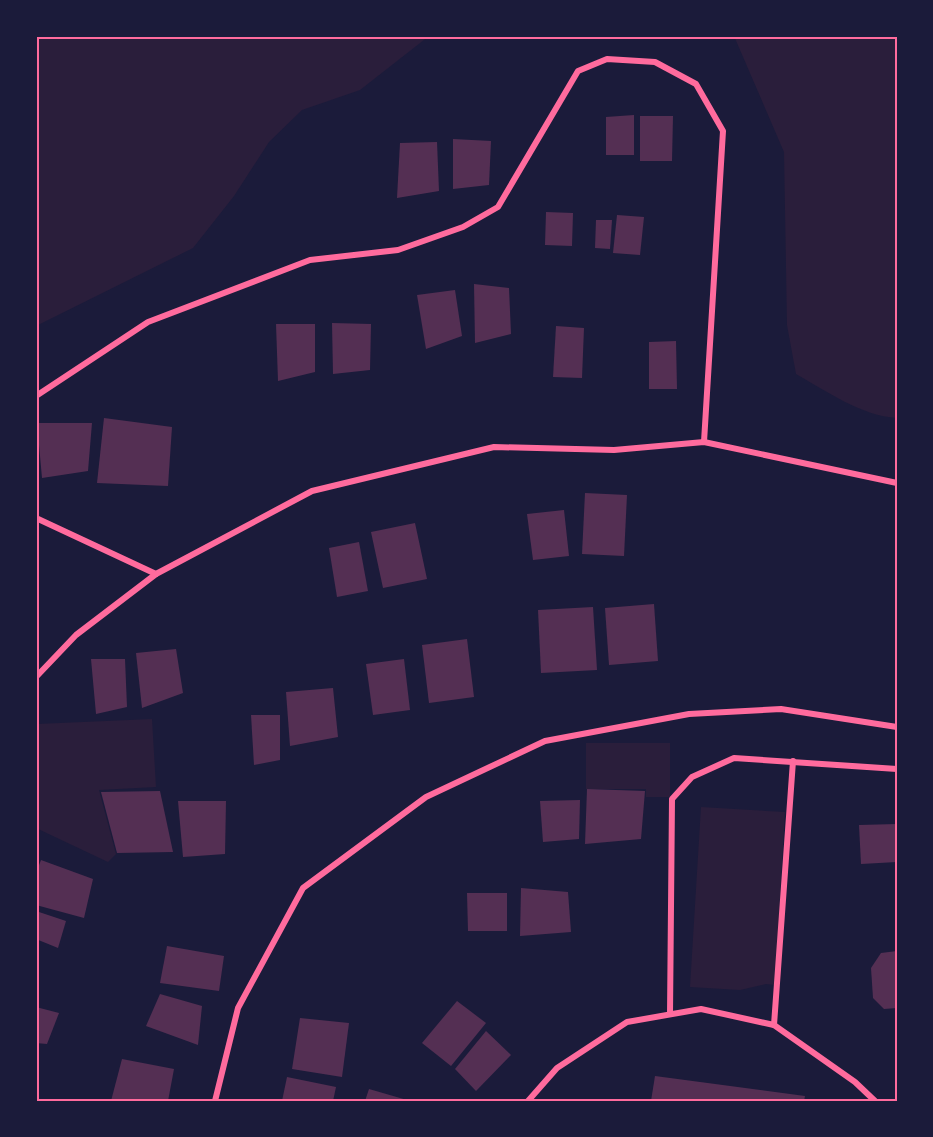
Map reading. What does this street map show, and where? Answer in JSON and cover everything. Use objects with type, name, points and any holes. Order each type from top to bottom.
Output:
[{"type":"street","points":[[36,396],[148,322],[310,260],[398,250],[463,227],[498,207],[579,70],[607,59],[655,62],[696,84],[723,131],[704,442]]},
{"type":"street","points":[[36,677],[76,635],[156,574],[312,491],[494,447],[614,450],[704,442],[897,483]]},
{"type":"street","points":[[36,518],[156,574]]},
{"type":"street","points":[[215,1101],[238,1008],[303,888],[426,797],[544,741],[689,714],[780,709],[897,727]]},
{"type":"street","points":[[670,1014],[672,799],[692,777],[734,758],[897,769]]},
{"type":"street","points":[[774,1025],[794,761]]},
{"type":"street","points":[[528,1101],[557,1068],[627,1022],[700,1009],[774,1025],[855,1082],[875,1101]]},
{"type":"shaded area","points":[[36,36],[429,36],[360,90],[302,110],[269,142],[234,196],[193,248],[36,326]]},
{"type":"shaded area","points":[[734,36],[897,36],[897,418],[858,408],[796,374],[787,325],[784,152]]},
{"type":"shaded area","points":[[152,719],[156,787],[99,790],[116,854],[108,862],[36,828],[37,724]]},
{"type":"shaded area","points":[[586,743],[670,743],[670,797],[646,797],[646,789],[586,789]]},
{"type":"shaded area","points":[[701,807],[785,812],[775,985],[766,984],[740,990],[690,987]]},
{"type":"building","points":[[634,115],[634,155],[606,155],[606,117]]},
{"type":"building","points":[[640,116],[673,116],[672,161],[640,161]]},
{"type":"building","points":[[453,139],[491,141],[489,185],[453,189]]},
{"type":"building","points":[[437,142],[439,191],[397,198],[400,143]]},
{"type":"building","points":[[546,212],[573,213],[572,246],[545,245]]},
{"type":"building","points":[[617,215],[644,217],[640,255],[613,253]]},
{"type":"building","points":[[596,220],[612,220],[610,249],[595,248]]},
{"type":"building","points":[[474,284],[509,288],[511,334],[475,343]]},
{"type":"building","points":[[455,290],[462,336],[426,349],[417,295]]},
{"type":"building","points":[[332,323],[371,324],[370,370],[333,374]]},
{"type":"building","points":[[276,324],[315,324],[315,372],[278,381]]},
{"type":"building","points":[[556,326],[584,328],[582,378],[553,377]]},
{"type":"building","points":[[676,341],[677,389],[649,389],[649,342]]},
{"type":"building","points":[[104,418],[172,427],[168,486],[97,483]]},
{"type":"building","points":[[37,423],[92,423],[88,471],[42,478]]},
{"type":"building","points":[[585,493],[627,495],[624,556],[582,554]]},
{"type":"building","points":[[564,510],[569,556],[533,560],[527,514]]},
{"type":"building","points":[[415,523],[427,579],[383,588],[371,532]]},
{"type":"building","points":[[359,542],[368,591],[337,597],[329,548]]},
{"type":"building","points":[[654,604],[658,661],[609,665],[605,608]]},
{"type":"building","points":[[593,607],[597,670],[541,673],[538,610]]},
{"type":"building","points":[[467,639],[474,697],[429,703],[422,645]]},
{"type":"building","points":[[176,649],[183,693],[142,708],[136,653]]},
{"type":"building","points":[[91,659],[125,659],[127,707],[96,714]]},
{"type":"building","points":[[404,659],[410,710],[373,715],[366,664]]},
{"type":"building","points":[[333,688],[338,737],[290,746],[286,692]]},
{"type":"building","points":[[251,715],[280,715],[280,760],[254,765]]},
{"type":"building","points":[[587,789],[645,791],[641,839],[585,844]]},
{"type":"building","points":[[160,791],[173,852],[117,853],[101,792]]},
{"type":"building","points":[[580,800],[579,839],[543,842],[540,801]]},
{"type":"building","points":[[178,801],[226,801],[225,854],[183,857]]},
{"type":"building","points":[[897,824],[897,862],[861,864],[859,825]]},
{"type":"building","points":[[41,860],[93,879],[84,918],[36,905],[36,873]]},
{"type":"building","points":[[521,888],[568,892],[571,932],[520,936]]},
{"type":"building","points":[[467,893],[507,893],[507,931],[468,931]]},
{"type":"building","points":[[36,911],[66,921],[58,948],[36,939]]},
{"type":"building","points":[[167,946],[224,956],[219,991],[160,983]]},
{"type":"building","points":[[897,951],[897,1008],[884,1009],[873,998],[871,968],[881,953]]},
{"type":"building","points":[[160,994],[202,1006],[198,1045],[146,1026]]},
{"type":"building","points":[[457,1001],[486,1023],[451,1066],[422,1043]]},
{"type":"building","points":[[36,1007],[59,1013],[47,1044],[36,1043]]},
{"type":"building","points":[[300,1018],[349,1023],[342,1077],[292,1069]]},
{"type":"building","points":[[486,1031],[511,1055],[476,1091],[455,1069]]},
{"type":"building","points":[[122,1059],[174,1069],[168,1101],[111,1101]]},
{"type":"building","points":[[655,1076],[805,1096],[804,1101],[651,1101]]},
{"type":"building","points":[[287,1077],[336,1087],[333,1101],[282,1101]]},
{"type":"building","points":[[369,1089],[407,1100],[407,1101],[365,1101]]}]
